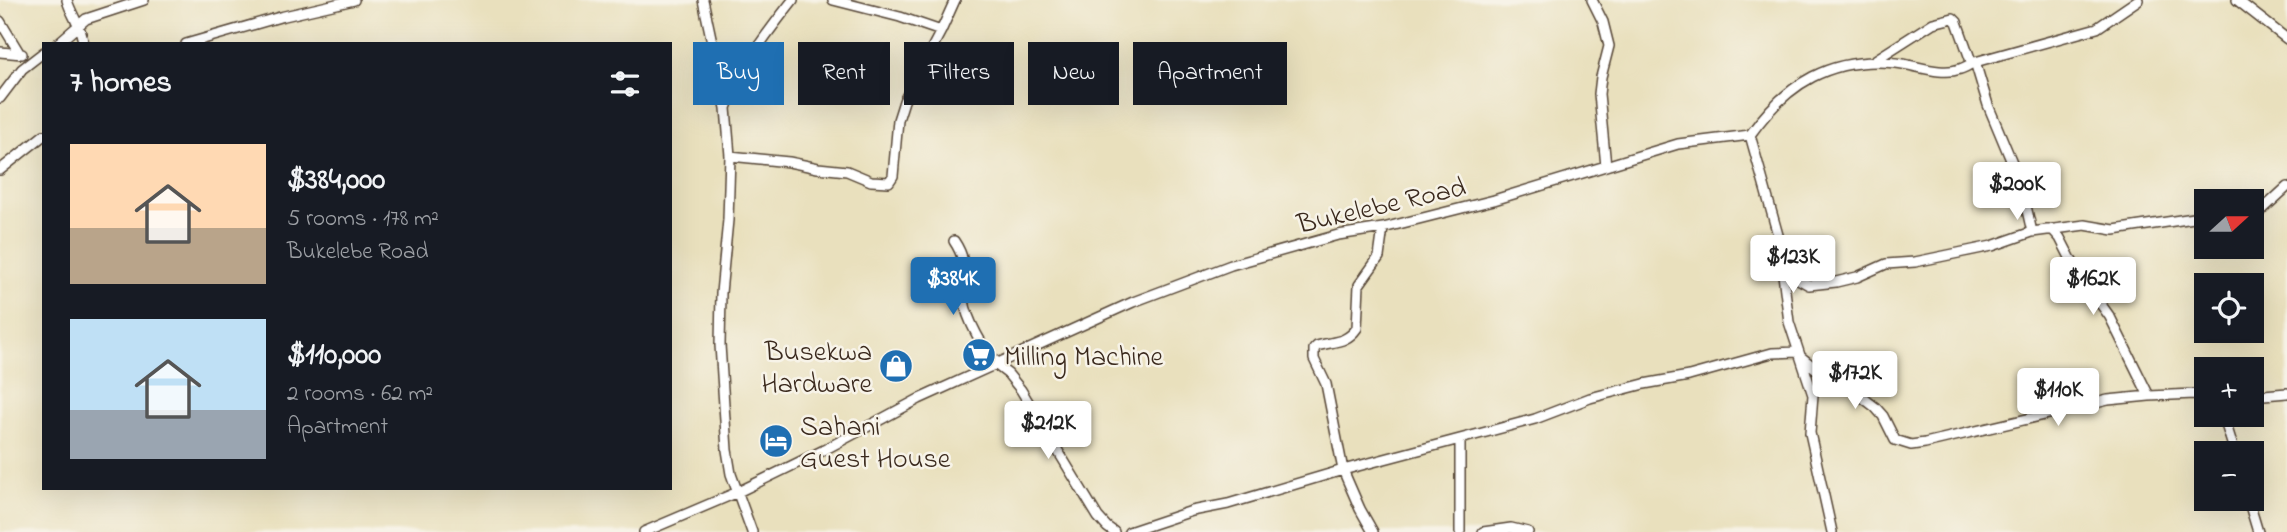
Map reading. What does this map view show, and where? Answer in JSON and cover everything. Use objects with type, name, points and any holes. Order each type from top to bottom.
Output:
[{"type":"street","points":[[67,0],[83,42]]},
{"type":"street","points":[[59,42],[77,26],[94,16],[144,0]]},
{"type":"street","points":[[193,42],[280,17],[354,0]]},
{"type":"street","points":[[704,0],[726,108],[730,156],[728,220],[721,274],[720,345],[727,450],[731,474],[752,532]]},
{"type":"street","points":[[726,108],[734,86],[747,64],[793,0]]},
{"type":"street","points":[[833,0],[900,17],[942,32]]},
{"type":"street","points":[[730,156],[834,169],[871,181],[888,182],[893,176],[898,120],[904,101],[942,32],[955,0]]},
{"type":"street","points":[[1592,0],[1603,22],[1609,46],[1599,94],[1606,166]]},
{"type":"street","points":[[1832,532],[1810,433],[1813,394],[1799,355],[1786,303],[1779,235],[1750,135],[1765,114],[1790,90],[1824,70],[1872,62],[1954,71],[1973,63],[2097,28],[2138,0]]},
{"type":"street","points":[[2237,0],[2287,39]]},
{"type":"street","points":[[1872,62],[1933,23],[1953,18],[1957,22],[2021,184],[2032,232]]},
{"type":"street","points":[[0,21],[20,54]]},
{"type":"street","points":[[0,52],[39,54]]},
{"type":"street","points":[[0,98],[22,69],[39,54]]},
{"type":"street","name":"Bukelebe Road","points":[[644,532],[738,492],[919,399],[1133,302],[1231,265],[1338,236],[1383,228],[1494,200],[1678,144],[1750,135]]},
{"type":"street","points":[[0,170],[42,137]]},
{"type":"street","points":[[2264,208],[2287,187]]},
{"type":"street","points":[[1780,248],[1793,276],[1809,285],[1857,277],[1886,264],[1915,262],[1992,246],[2032,232],[2085,225],[2114,230],[2194,218]]},
{"type":"street","points":[[1373,532],[1343,470],[1326,384],[1313,354],[1317,346],[1339,343],[1357,328],[1359,285],[1379,257],[1383,228]]},
{"type":"street","points":[[2052,229],[2060,238],[2077,271],[2110,317],[2149,396]]},
{"type":"street","points":[[954,241],[964,262],[964,297],[968,314],[989,355],[1021,390],[1098,517],[1114,532]]},
{"type":"street","points":[[1129,532],[1192,510],[1228,504],[1535,419],[1590,398],[1689,376],[1772,353],[1799,355],[1825,376],[1848,387],[1883,416],[1895,440],[1912,445],[2108,400],[2194,394]]},
{"type":"street","points":[[2264,396],[2287,393]]},
{"type":"street","points":[[1460,440],[1460,532]]},
{"type":"street","points":[[2252,511],[2258,532]]},
{"type":"street","points":[[1483,532],[1511,528],[1528,532]]},
{"type":"place","name":"Milling Machine","points":[[979,355]]},
{"type":"place","name":"Busekwa Hardware","points":[[896,366]]},
{"type":"place","name":"Sahani Guest House","points":[[776,441]]}]
